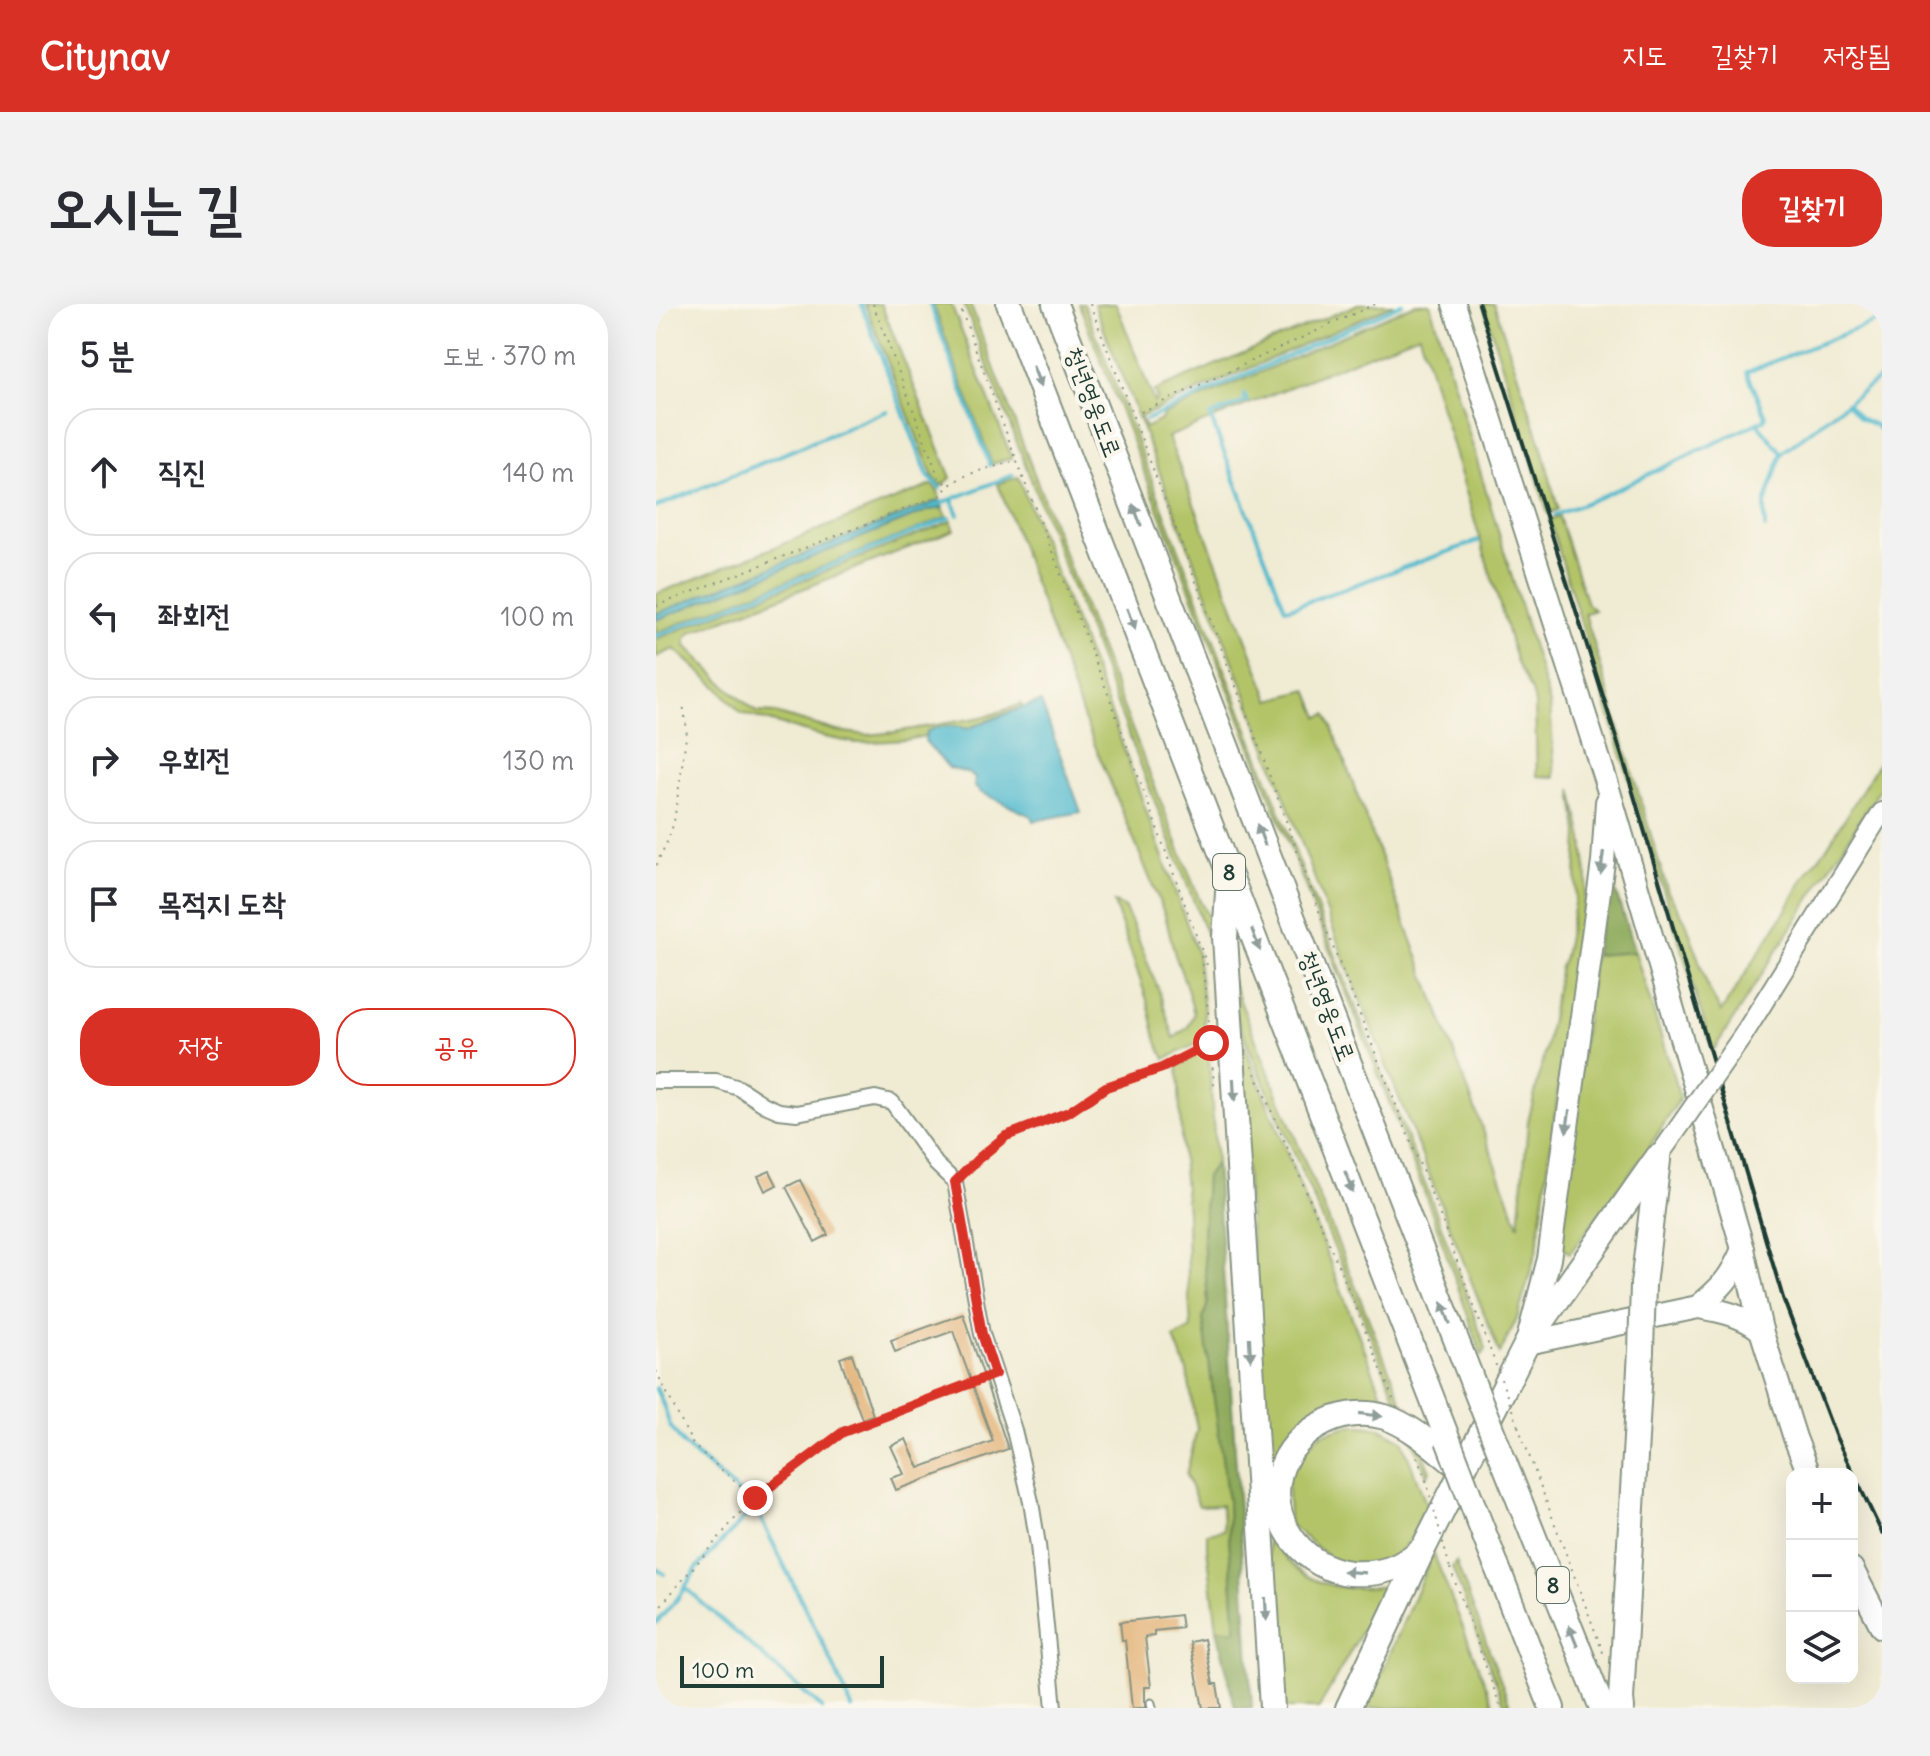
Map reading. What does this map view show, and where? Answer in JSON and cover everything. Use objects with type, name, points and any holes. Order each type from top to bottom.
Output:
[{"type":"highway","name":"청년영웅도로","points":[[1009,304],[1449,1453],[1552,1708]]},
{"type":"highway","name":"청년영웅도로","points":[[1055,304],[1602,1708]]},
{"type":"highway","points":[[1229,872],[1225,937],[1272,1708]]},
{"type":"highway","points":[[1348,1708],[1424,1547],[1527,1343],[1658,1157]]},
{"type":"highway","points":[[1622,1708],[1643,1285],[1658,1157]]},
{"type":"highway","points":[[1424,1547],[1407,1563],[1387,1571],[1363,1574],[1329,1568],[1298,1547],[1289,1533],[1277,1499],[1278,1480],[1287,1458],[1301,1440],[1337,1417],[1359,1413],[1384,1417],[1449,1453]]},
{"type":"main road","points":[[1454,304],[1607,785],[1743,1249],[1761,1330],[1807,1468]]},
{"type":"main road","points":[[1607,785],[1603,862],[1549,1259],[1527,1343],[1698,1307],[1725,1311],[1748,1320],[1761,1330]]},
{"type":"main road","points":[[1658,1157],[1742,1037],[1882,812]]},
{"type":"main road","points":[[1698,1307],[1720,1290],[1733,1273],[1743,1249]]},
{"type":"main road","points":[[1858,1581],[1882,1627]]},
{"type":"street","points":[[656,1081],[716,1081],[739,1088],[779,1111],[797,1113],[875,1098],[892,1102],[936,1164],[955,1182],[982,1334],[1017,1441],[1033,1516],[1054,1708]]},
{"type":"path","points":[[873,304],[939,478],[947,485]]},
{"type":"path","points":[[959,304],[1110,699],[1206,963]]},
{"type":"path","points":[[1090,304],[1323,922],[1421,1166],[1607,1663]]},
{"type":"path","points":[[1141,412],[1375,304]]},
{"type":"path","points":[[656,606],[941,495],[947,485],[1011,462]]},
{"type":"path","points":[[656,865],[674,822],[687,730],[683,704]]},
{"type":"path","points":[[955,1182],[1006,1136],[1069,1112],[1106,1087],[1162,1068],[1211,1043]]},
{"type":"path","points":[[1248,1056],[1392,1397]]},
{"type":"path","points":[[656,1371],[693,1445],[755,1498]]},
{"type":"path","points":[[656,1611],[755,1498],[843,1432],[995,1374]]},
{"type":"path","points":[[1415,1453],[1426,1480],[1450,1568],[1501,1708]]},
{"type":"green space","points":[[865,304],[881,304],[951,478],[941,486],[932,475]]},
{"type":"green space","points":[[933,304],[951,304],[1012,458],[992,464]]},
{"type":"green space","points":[[964,304],[970,304],[1098,643],[1211,923],[1208,938],[1116,702]]},
{"type":"green space","points":[[1079,304],[1084,304],[1436,1212],[1486,1349],[1482,1356],[1432,1213]]},
{"type":"green space","points":[[1094,304],[1116,304],[1154,402],[1157,398],[1154,391],[1358,304],[1394,304],[1140,417],[1145,428],[1161,420],[1163,415],[1415,304],[1430,304],[1550,704],[1555,777],[1537,776],[1532,691],[1517,663],[1419,334],[1168,437],[1270,700],[1308,690],[1319,717],[1327,714],[1519,1226],[1528,1122],[1546,1048],[1575,898],[1578,833],[1572,789],[1583,839],[1587,879],[1537,1249],[1518,1316],[1500,1354],[1343,956],[1266,746]]},
{"type":"green space","points":[[1483,304],[1494,304],[1541,444],[1558,509],[1548,514]]},
{"type":"green space","points":[[1018,477],[1108,705],[1197,952],[1205,1040],[1165,1059],[1114,903],[1124,907],[1131,921],[1174,1038],[1188,1027],[1194,1014],[1165,915],[1084,719],[998,484]]},
{"type":"green space","points":[[932,485],[938,491],[940,500],[656,614],[656,594]]},
{"type":"green space","points":[[943,508],[947,517],[656,633],[656,620],[929,510]]},
{"type":"green space","points":[[1559,517],[1587,604],[1594,610],[1585,614],[1668,892],[1686,922],[1709,990],[1721,1012],[1882,757],[1882,786],[1713,1051],[1549,519]]},
{"type":"green space","points":[[951,521],[954,530],[692,632],[686,638],[686,646],[756,712],[775,713],[837,731],[868,735],[895,732],[988,716],[1021,704],[1022,707],[967,729],[946,726],[930,730],[925,736],[906,740],[856,743],[741,713],[674,649],[656,657],[656,639]]},
{"type":"green space","points":[[1609,879],[1615,890],[1635,952],[1594,955]]},
{"type":"green space","points":[[1635,952],[1680,1098],[1649,1148],[1570,1253],[1562,1248],[1558,1234],[1594,955]]},
{"type":"green space","points":[[1232,981],[1430,1471],[1427,1476],[1226,993]]},
{"type":"green space","points":[[1235,1021],[1389,1412],[1347,1410],[1315,1414],[1290,1432],[1268,1469]]},
{"type":"green space","points":[[1208,1047],[1216,1163],[1206,1176],[1203,1237],[1208,1303],[1203,1318],[1228,1501],[1236,1632],[1217,1629],[1207,1533],[1224,1530],[1221,1505],[1199,1506],[1186,1475],[1197,1429],[1187,1371],[1174,1338],[1191,1328],[1178,1066]]},
{"type":"green space","points":[[1216,1163],[1252,1708],[1235,1708],[1217,1629],[1236,1631],[1228,1501],[1203,1318],[1208,1303],[1203,1237],[1206,1176]]},
{"type":"green space","points":[[1351,1425],[1380,1428],[1402,1440],[1426,1504],[1412,1536],[1393,1557],[1343,1569],[1289,1524],[1287,1466],[1321,1434]]},
{"type":"green space","points":[[1267,1527],[1288,1560],[1300,1572],[1315,1580],[1348,1588],[1387,1586],[1319,1708],[1277,1708]]},
{"type":"green space","points":[[1433,1552],[1495,1708],[1367,1708]]},
{"type":"green space","points":[[1456,1562],[1511,1708],[1506,1708],[1452,1567]]},
{"type":"water","points":[[940,500],[943,508],[929,510],[656,620],[656,614]]},
{"type":"water","points":[[1041,702],[1081,812],[1033,821],[1031,816],[980,792],[974,786],[975,778],[949,768],[925,741],[926,732],[930,730],[952,726],[967,729]]},
{"type":"building","points":[[770,1171],[777,1185],[765,1191],[758,1176]]},
{"type":"building","points":[[800,1180],[828,1235],[815,1242],[786,1187]]},
{"type":"building","points":[[963,1314],[1008,1449],[896,1490],[891,1478],[904,1474],[891,1446],[906,1439],[919,1468],[993,1441],[953,1331],[895,1352],[891,1340]]},
{"type":"building","points":[[852,1354],[873,1415],[862,1419],[840,1358]]},
{"type":"building","points":[[1180,1615],[1182,1628],[1154,1631],[1154,1636],[1145,1637],[1151,1687],[1145,1687],[1145,1708],[1132,1708],[1125,1640],[1122,1640],[1120,1622]]},
{"type":"building","points":[[1204,1639],[1221,1708],[1203,1708],[1190,1642]]},
{"type":"waterway","points":[[861,304],[928,476],[940,488]]},
{"type":"waterway","points":[[930,304],[990,465]]},
{"type":"waterway","points":[[1146,420],[1402,304]]},
{"type":"waterway","points":[[1555,515],[1764,420],[1766,416],[1747,372],[1882,319]]},
{"type":"waterway","points":[[1757,423],[1782,453],[1882,376]]},
{"type":"waterway","points":[[1244,395],[1247,401],[1210,416],[1285,608],[1478,541]]},
{"type":"waterway","points":[[1847,403],[1860,418],[1882,432]]},
{"type":"waterway","points":[[656,507],[887,411]]},
{"type":"waterway","points":[[1765,528],[1765,504],[1782,453]]},
{"type":"waterway","points":[[937,505],[1013,475]]},
{"type":"waterway","points":[[952,500],[958,515]]},
{"type":"waterway","points":[[656,636],[949,518]]},
{"type":"waterway","points":[[656,1388],[670,1426],[684,1445],[755,1507],[852,1708]]},
{"type":"waterway","points":[[656,1623],[678,1598],[697,1568],[755,1507]]},
{"type":"waterway","points":[[656,1568],[664,1574]]},
{"type":"waterway","points":[[684,1587],[822,1708]]},
{"type":"railway","points":[[1479,304],[1627,772],[1783,1298],[1835,1435],[1882,1533]]},
{"type":"route","points":[[755,1498],[843,1432],[995,1374],[982,1334],[955,1182],[979,1158],[1006,1136],[1069,1112],[1106,1087],[1162,1068],[1211,1043]]}]
